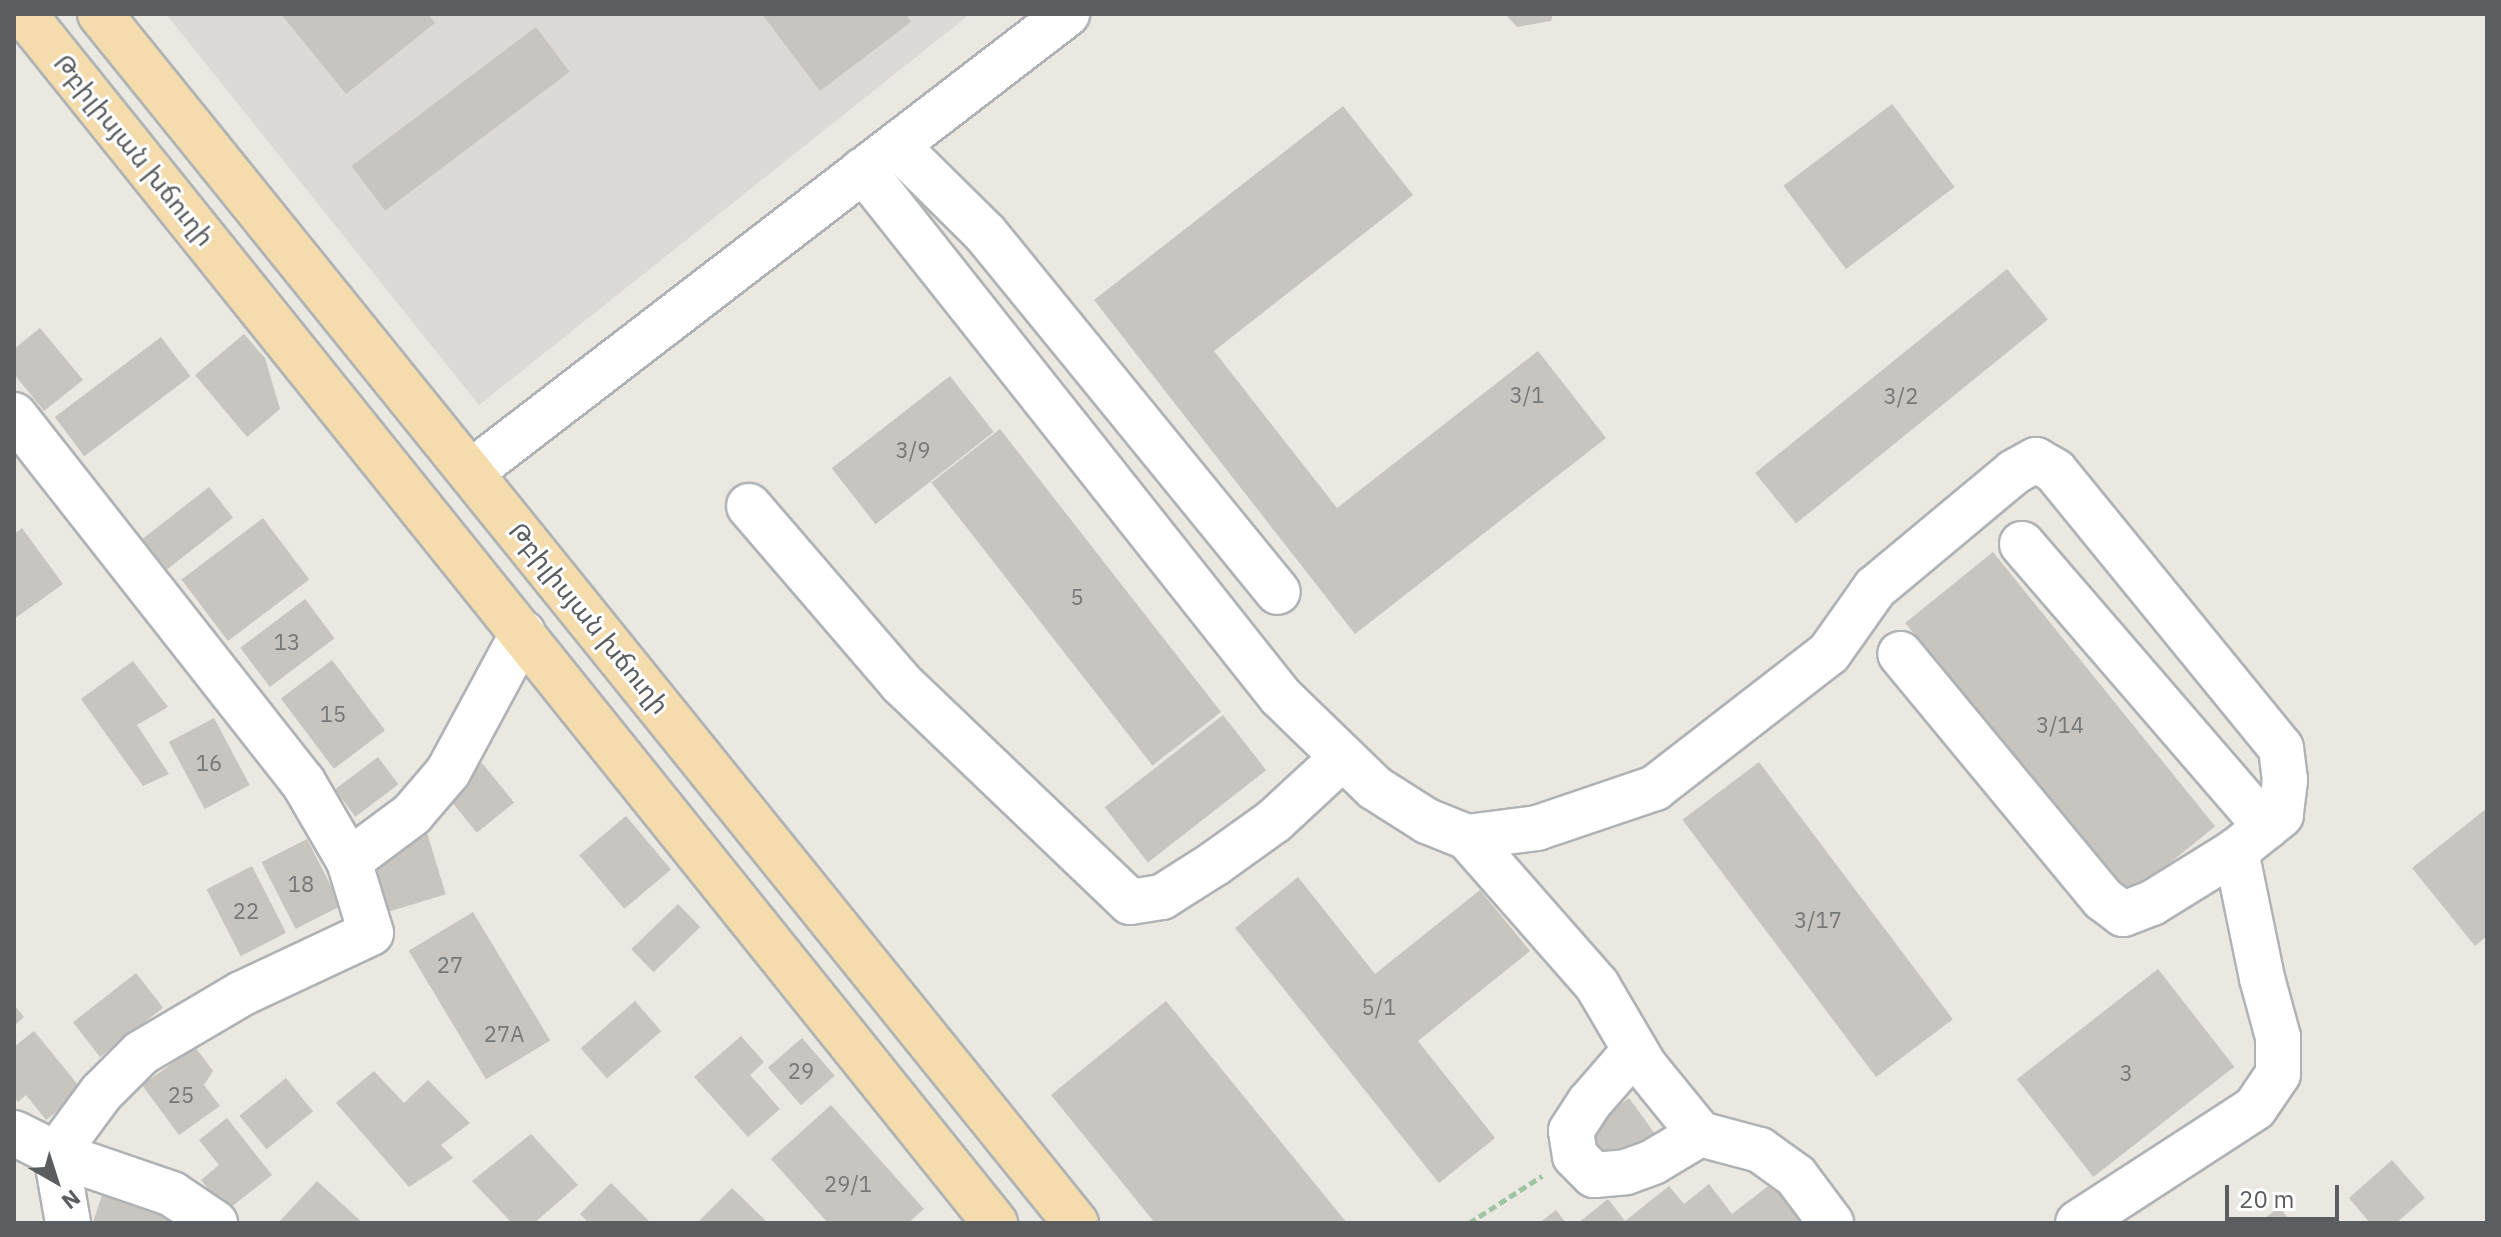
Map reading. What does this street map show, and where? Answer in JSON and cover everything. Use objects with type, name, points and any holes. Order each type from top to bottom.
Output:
[{"type":"main road","name":"Թբիլիսյան խճուղի","points":[[24,14],[995,1223]]},
{"type":"main road","name":"Թբիլիսյան խճուղի","points":[[100,14],[1076,1223]]},
{"type":"main road","points":[[423,509],[471,472]]},
{"type":"main road","points":[[920,1129],[969,1088]]},
{"type":"street","points":[[471,472],[1067,14]]},
{"type":"street","points":[[880,158],[985,233],[1278,592]]},
{"type":"street","points":[[880,158],[1280,696],[1375,788],[1427,821],[1467,837],[1597,985],[1635,1050],[1700,1134],[1760,1150],[1796,1176],[1831,1223]]},
{"type":"street","points":[[14,415],[303,782],[349,861],[371,933],[241,994],[141,1053],[101,1093],[56,1154],[68,1223]]},
{"type":"street","points":[[1467,837],[1537,828],[1655,788],[1829,653],[1875,588],[2014,472],[2036,460],[2055,471],[2281,748],[2285,780],[2281,815],[2251,839],[2152,903],[2123,914],[2103,899],[1900,654]]},
{"type":"street","points":[[749,506],[901,683],[1130,902],[1162,897],[1214,864],[1274,821],[1342,758]]},
{"type":"street","points":[[2022,544],[2251,839],[2262,978],[2278,1037],[2278,1074],[2255,1108],[2078,1223]]},
{"type":"street","points":[[349,861],[412,814],[448,772],[523,633]]},
{"type":"street","points":[[1635,1050],[1589,1103],[1571,1131],[1575,1156],[1594,1175],[1626,1172],[1653,1162],[1700,1134]]},
{"type":"street","points":[[14,1133],[56,1154],[172,1194],[215,1223]]},
{"type":"path","points":[[1469,1223],[1575,1156]]},
{"type":"shaded area","points":[[166,14],[970,14],[479,405]]},
{"type":"building","points":[[281,14],[428,14],[435,23],[346,94]]},
{"type":"building","points":[[762,14],[906,14],[911,22],[820,91]]},
{"type":"building","points":[[1505,14],[1553,14],[1551,21],[1517,27]]},
{"type":"building","points":[[536,27],[570,72],[385,211],[352,166]]},
{"type":"building","points":[[1892,104],[1955,187],[1846,269],[1783,186]]},
{"type":"building","points":[[1343,106],[1413,195],[1214,351],[1337,508],[1538,351],[1606,438],[1355,634],[1094,300]]},
{"type":"building","points":[[2007,269],[2048,320],[1796,523],[1755,473]]},
{"type":"building","points":[[40,328],[83,380],[44,411],[14,374],[14,349]]},
{"type":"building","points":[[244,334],[265,358],[280,409],[247,437],[195,375]]},
{"type":"building","points":[[161,337],[190,376],[84,456],[55,417]]},
{"type":"building","points":[[950,376],[994,432],[876,524],[832,468]]},
{"type":"building","points":[[1000,429],[1221,712],[1152,765],[931,483]]},
{"type":"building","points":[[209,487],[233,518],[167,569],[143,539]]},
{"type":"building","points":[[263,518],[309,579],[228,641],[182,579]]},
{"type":"building","points":[[22,528],[63,584],[14,619],[14,534]]},
{"type":"building","points":[[1993,552],[2215,826],[2127,897],[1905,623]]},
{"type":"building","points":[[305,599],[334,638],[270,687],[240,648]]},
{"type":"building","points":[[332,660],[385,730],[334,769],[281,699]]},
{"type":"building","points":[[133,661],[168,707],[137,725],[169,774],[143,786],[81,699]]},
{"type":"building","points":[[1223,715],[1266,770],[1148,863],[1105,807]]},
{"type":"building","points":[[214,718],[250,785],[205,809],[169,742]]},
{"type":"building","points":[[378,757],[398,784],[355,817],[335,789]]},
{"type":"building","points":[[1759,762],[1953,1019],[1876,1077],[1682,820]]},
{"type":"building","points":[[482,763],[514,803],[477,833],[445,793]]},
{"type":"building","points":[[2487,808],[2487,936],[2475,946],[2412,868]]},
{"type":"building","points":[[626,816],[671,870],[624,909],[579,855]]},
{"type":"building","points":[[427,833],[446,894],[389,911],[371,850]]},
{"type":"building","points":[[307,839],[341,906],[296,929],[262,862]]},
{"type":"building","points":[[252,866],[286,933],[241,956],[207,889]]},
{"type":"building","points":[[1298,877],[1375,974],[1480,890],[1530,951],[1418,1041],[1495,1138],[1439,1183],[1235,928]]},
{"type":"building","points":[[678,904],[700,927],[653,972],[631,949]]},
{"type":"building","points":[[473,912],[550,1041],[486,1079],[409,951]]},
{"type":"building","points":[[2158,969],[2234,1067],[2093,1177],[2017,1079]]},
{"type":"building","points":[[136,973],[163,1008],[100,1057],[73,1022]]},
{"type":"building","points":[[635,1001],[661,1031],[607,1078],[581,1048]]},
{"type":"building","points":[[1166,1001],[1347,1223],[1155,1223],[1051,1095]]},
{"type":"building","points":[[14,1005],[24,1017],[14,1026]]},
{"type":"building","points":[[34,1031],[83,1091],[46,1120],[26,1095],[18,1102],[14,1097],[14,1047]]},
{"type":"building","points":[[741,1036],[764,1062],[750,1075],[780,1109],[748,1137],[694,1077]]},
{"type":"building","points":[[802,1038],[835,1076],[801,1105],[768,1068]]},
{"type":"building","points":[[195,1047],[213,1071],[204,1085],[220,1106],[179,1135],[142,1085]]},
{"type":"building","points":[[374,1071],[404,1103],[428,1080],[470,1123],[441,1145],[453,1158],[409,1187],[336,1103]]},
{"type":"building","points":[[286,1078],[313,1111],[266,1149],[239,1116]]},
{"type":"building","points":[[1629,1098],[1655,1134],[1609,1167],[1583,1132]]},
{"type":"building","points":[[831,1105],[924,1209],[908,1223],[828,1223],[771,1159]]},
{"type":"building","points":[[227,1118],[272,1175],[226,1211],[201,1180],[219,1165],[199,1140]]},
{"type":"building","points":[[531,1134],[578,1185],[534,1223],[512,1223],[472,1181]]},
{"type":"building","points":[[2392,1160],[2425,1198],[2396,1223],[2370,1223],[2349,1198]]},
{"type":"building","points":[[109,1175],[194,1223],[93,1222]]},
{"type":"building","points":[[1776,1180],[1809,1223],[1578,1223],[1608,1199],[1625,1221],[1669,1186],[1684,1204],[1709,1184],[1732,1214]]},
{"type":"building","points":[[317,1181],[363,1223],[278,1223]]},
{"type":"building","points":[[611,1183],[651,1223],[589,1223],[580,1214]]},
{"type":"building","points":[[732,1188],[768,1223],[697,1223]]},
{"type":"building","points":[[2279,1207],[2292,1223],[2259,1223]]},
{"type":"building","points":[[1556,1210],[1566,1223],[1539,1223]]}]
